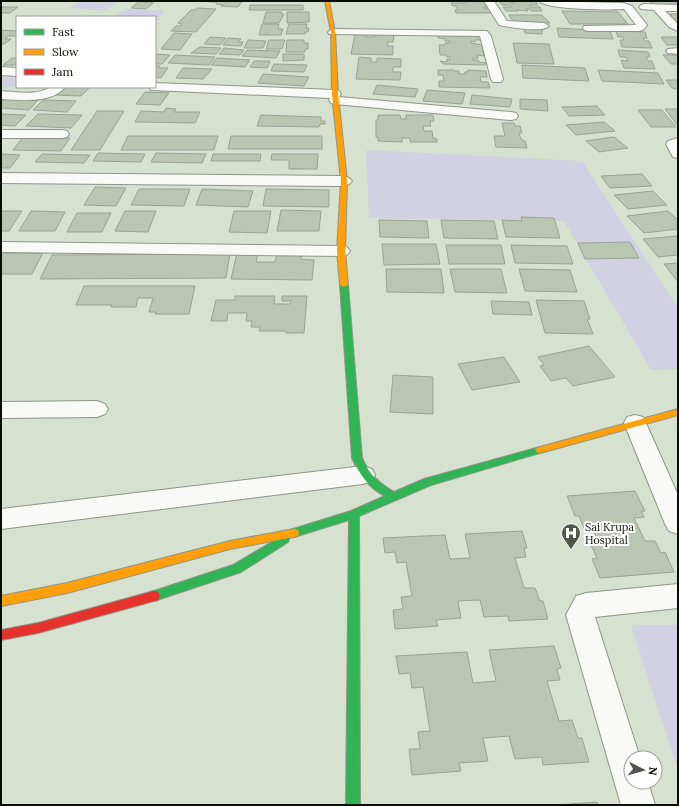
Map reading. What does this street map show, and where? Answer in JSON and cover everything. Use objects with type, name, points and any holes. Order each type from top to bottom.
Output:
[{"type":"street","points":[[327,1],[333,32],[335,97],[344,181],[341,251],[358,458],[363,475],[374,485],[394,497]]},
{"type":"street","points":[[489,1],[503,23],[512,25],[544,26]]},
{"type":"street","points":[[544,1],[563,10],[643,5],[657,9],[678,11]]},
{"type":"street","points":[[588,28],[639,28],[642,25],[625,5]]},
{"type":"street","points":[[657,9],[678,8]]},
{"type":"street","points":[[657,9],[678,28]]},
{"type":"street","points":[[333,32],[483,33],[486,36],[497,79]]},
{"type":"street","points":[[1,71],[16,72]]},
{"type":"street","points":[[156,87],[335,97],[512,116]]},
{"type":"street","points":[[1,95],[45,95],[58,88]]},
{"type":"street","points":[[1,134],[62,134]]},
{"type":"street","points":[[678,142],[673,144],[678,154]]},
{"type":"street","points":[[1,178],[344,181]]},
{"type":"street","points":[[1,247],[341,251]]},
{"type":"street","points":[[1,410],[97,409]]},
{"type":"street","points":[[1,601],[67,588],[230,545],[291,534],[354,514],[428,482],[678,412]]},
{"type":"street","points":[[635,423],[669,480],[678,524]]},
{"type":"street","points":[[1,519],[363,475]]},
{"type":"street","points":[[353,805],[354,514]]},
{"type":"street","points":[[1,635],[69,620],[238,569],[291,534]]},
{"type":"street","points":[[638,805],[580,615],[586,605],[678,596]]},
{"type":"shaded area","points":[[80,1],[119,1],[104,11],[68,8]]},
{"type":"shaded area","points":[[124,9],[165,11],[156,20],[156,16],[116,16]]},
{"type":"shaded area","points":[[1,77],[16,77],[16,87],[1,88]]},
{"type":"shaded area","points":[[366,150],[582,161],[678,308],[678,369],[651,370],[564,221],[369,218]]},
{"type":"shaded area","points":[[631,625],[678,625],[678,771]]},
{"type":"building","points":[[140,1],[159,1],[152,2],[151,3],[153,3],[146,9],[131,8]]},
{"type":"building","points":[[242,1],[238,7],[221,6],[223,5],[216,4],[217,2],[209,2]]},
{"type":"building","points":[[466,1],[487,2],[489,7],[483,7],[490,8],[493,13],[456,13],[455,10],[458,10],[456,6],[453,6],[451,3],[467,3]]},
{"type":"building","points":[[499,1],[511,1],[511,3],[515,2],[514,1],[535,1],[538,5],[529,5],[531,7],[540,7],[542,11],[531,11],[530,9],[526,9],[528,11],[506,11],[503,7],[512,7],[510,5],[502,5]]},
{"type":"building","points":[[550,1],[606,1],[607,2],[551,2]]},
{"type":"building","points":[[649,1],[678,1],[678,4],[658,5],[652,4]]},
{"type":"building","points":[[250,5],[303,5],[303,10],[249,10]]},
{"type":"building","points":[[1,7],[18,7],[10,13],[1,13]]},
{"type":"building","points":[[197,8],[216,9],[196,32],[171,31],[176,26],[180,26],[182,24],[178,23],[191,10],[195,10]]},
{"type":"building","points":[[562,11],[618,12],[628,24],[570,24]]},
{"type":"building","points":[[266,12],[282,12],[281,14],[284,14],[279,23],[263,23]]},
{"type":"building","points":[[287,12],[309,12],[309,22],[287,23]]},
{"type":"building","points":[[670,14],[678,14],[678,25],[668,16],[672,15]]},
{"type":"building","points":[[509,15],[542,15],[550,23],[514,23]]},
{"type":"building","points":[[262,24],[279,24],[278,29],[283,29],[281,35],[259,35]]},
{"type":"building","points":[[289,24],[307,24],[306,28],[309,28],[308,32],[305,32],[305,34],[286,34]]},
{"type":"building","points":[[523,26],[543,27],[542,34],[525,33]]},
{"type":"building","points":[[557,28],[610,31],[613,39],[559,37]]},
{"type":"building","points":[[1,30],[16,31],[16,36],[8,36],[5,39],[11,39],[4,44],[1,44]]},
{"type":"building","points":[[616,31],[645,32],[647,38],[643,38],[645,41],[649,41],[652,48],[622,47],[620,40],[624,40],[623,37],[618,37]]},
{"type":"building","points":[[174,33],[192,34],[180,50],[161,49]]},
{"type":"building","points":[[355,34],[367,34],[366,37],[374,37],[374,34],[394,35],[393,42],[388,42],[387,46],[393,46],[393,55],[351,54]]},
{"type":"building","points":[[438,34],[480,35],[481,40],[475,40],[475,42],[471,41],[471,43],[482,45],[484,56],[477,55],[478,58],[473,58],[473,60],[486,63],[485,65],[443,64],[440,61],[447,62],[447,59],[450,60],[450,57],[440,55],[439,45],[445,45],[445,43],[450,43],[450,41],[445,41],[445,39],[438,38]]},
{"type":"building","points":[[210,37],[226,38],[220,45],[204,44]]},
{"type":"building","points":[[661,37],[678,37],[678,45],[667,45]]},
{"type":"building","points":[[228,38],[241,39],[238,42],[243,42],[241,46],[223,45]]},
{"type":"building","points":[[248,40],[266,41],[263,48],[244,48]]},
{"type":"building","points":[[269,40],[285,40],[282,49],[266,49]]},
{"type":"building","points":[[287,40],[304,40],[304,43],[308,43],[308,49],[305,49],[305,52],[286,52]]},
{"type":"building","points":[[513,43],[549,44],[554,64],[517,63]]},
{"type":"building","points":[[200,47],[221,48],[216,54],[191,53]]},
{"type":"building","points":[[224,48],[244,50],[240,55],[219,54]]},
{"type":"building","points":[[247,50],[280,51],[276,58],[242,56]]},
{"type":"building","points":[[618,50],[648,52],[650,57],[646,57],[648,61],[652,61],[655,69],[624,68],[621,60],[628,61],[626,57],[620,57]]},
{"type":"building","points":[[156,54],[170,55],[162,64],[156,64]]},
{"type":"building","points":[[283,54],[304,54],[304,60],[283,61]]},
{"type":"building","points":[[175,55],[215,57],[209,65],[168,63]]},
{"type":"building","points":[[663,55],[678,55],[678,64],[671,64]]},
{"type":"building","points":[[359,57],[371,58],[371,62],[377,62],[377,58],[401,59],[401,67],[393,67],[393,72],[401,72],[400,80],[356,79]]},
{"type":"building","points":[[12,58],[16,58],[16,65],[3,65]]},
{"type":"building","points":[[217,58],[250,60],[245,67],[211,65]]},
{"type":"building","points":[[254,61],[270,61],[267,68],[250,67]]},
{"type":"building","points":[[274,64],[307,65],[304,72],[271,71]]},
{"type":"building","points":[[522,65],[585,68],[589,81],[523,78]]},
{"type":"building","points":[[156,66],[160,66],[159,68],[168,68],[161,78],[156,77]]},
{"type":"building","points":[[183,68],[212,69],[203,79],[176,78]]},
{"type":"building","points":[[438,70],[454,70],[459,71],[459,74],[465,74],[468,70],[486,71],[487,77],[480,77],[481,82],[488,82],[490,88],[439,87],[439,81],[444,81],[443,75],[438,75]]},
{"type":"building","points":[[598,70],[658,73],[664,84],[602,81]]},
{"type":"building","points":[[263,74],[309,77],[304,86],[258,83]]},
{"type":"building","points":[[666,80],[678,80],[678,89],[672,88]]},
{"type":"building","points":[[377,85],[418,89],[415,97],[373,94]]},
{"type":"building","points":[[62,88],[89,88],[81,96],[55,95]]},
{"type":"building","points":[[427,90],[465,93],[462,104],[423,101]]},
{"type":"building","points":[[145,92],[169,93],[160,105],[136,104]]},
{"type":"building","points":[[472,95],[512,99],[510,107],[470,104]]},
{"type":"building","points":[[6,98],[39,99],[29,110],[1,108],[1,102]]},
{"type":"building","points":[[520,99],[547,100],[548,111],[520,109]]},
{"type":"building","points":[[43,100],[76,101],[67,112],[33,110]]},
{"type":"building","points":[[597,106],[605,115],[569,116],[562,107]]},
{"type":"building","points":[[166,108],[176,109],[174,112],[200,112],[195,123],[135,122],[141,111],[164,112]]},
{"type":"building","points":[[665,109],[678,109],[678,126]]},
{"type":"building","points":[[638,110],[662,110],[676,127],[651,127]]},
{"type":"building","points":[[97,111],[124,111],[100,150],[71,150]]},
{"type":"building","points":[[1,114],[26,115],[15,126],[1,125]]},
{"type":"building","points":[[38,114],[82,115],[71,128],[26,126]]},
{"type":"building","points":[[261,115],[321,117],[321,121],[325,121],[325,124],[320,124],[319,127],[257,126]]},
{"type":"building","points":[[378,115],[400,115],[401,119],[406,119],[406,115],[433,115],[434,121],[430,121],[431,126],[423,126],[424,131],[432,131],[433,138],[437,139],[437,142],[410,142],[410,138],[402,138],[402,142],[378,141],[378,137],[376,137],[376,120],[378,120]]},
{"type":"building","points":[[604,122],[615,131],[576,135],[566,125]]},
{"type":"building","points":[[502,123],[514,123],[515,126],[520,126],[522,133],[519,133],[520,137],[523,141],[525,141],[527,148],[496,147],[494,136],[505,136]]},
{"type":"building","points":[[128,136],[218,136],[214,150],[121,150]]},
{"type":"building","points":[[231,136],[322,136],[322,149],[228,149]]},
{"type":"building","points":[[23,137],[70,138],[61,151],[13,150]]},
{"type":"building","points":[[614,137],[628,148],[599,152],[586,141]]},
{"type":"building","points":[[98,153],[145,154],[141,162],[93,161]]},
{"type":"building","points":[[156,153],[206,154],[202,163],[151,162]]},
{"type":"building","points":[[1,154],[20,155],[10,168],[1,168]]},
{"type":"building","points":[[42,154],[90,155],[84,163],[35,162]]},
{"type":"building","points":[[213,154],[261,154],[260,161],[211,161]]},
{"type":"building","points":[[272,154],[318,154],[317,169],[289,169],[289,160],[271,160]]},
{"type":"building","points":[[642,174],[652,186],[610,188],[601,176]]},
{"type":"building","points":[[95,187],[126,188],[116,206],[84,205]]},
{"type":"building","points":[[139,189],[190,189],[184,206],[131,205]]},
{"type":"building","points":[[202,189],[253,191],[248,207],[196,205]]},
{"type":"building","points":[[266,189],[329,190],[329,207],[263,206]]},
{"type":"building","points":[[653,191],[667,205],[628,209],[614,195]]},
{"type":"building","points":[[281,210],[321,211],[319,231],[277,231]]},
{"type":"building","points":[[1,211],[22,211],[9,231],[1,231]]},
{"type":"building","points":[[31,211],[65,212],[55,231],[19,231]]},
{"type":"building","points":[[125,211],[156,211],[148,232],[115,231]]},
{"type":"building","points":[[234,211],[271,211],[267,233],[229,232]]},
{"type":"building","points":[[668,211],[678,220],[678,229],[644,233],[627,216]]},
{"type":"building","points":[[77,213],[111,213],[102,232],[67,232]]},
{"type":"building","points":[[521,217],[554,218],[560,238],[506,237],[502,220],[522,221]]},
{"type":"building","points":[[379,220],[427,221],[429,238],[380,237]]},
{"type":"building","points":[[441,220],[494,221],[498,239],[444,238]]},
{"type":"building","points":[[678,236],[678,255],[658,257],[643,239]]},
{"type":"building","points":[[630,242],[639,258],[585,259],[578,243]]},
{"type":"building","points":[[382,244],[436,244],[440,264],[384,265]]},
{"type":"building","points":[[446,245],[501,245],[505,264],[449,264]]},
{"type":"building","points":[[511,245],[567,246],[573,264],[515,263]]},
{"type":"building","points":[[1,253],[43,253],[32,274],[1,274]]},
{"type":"building","points":[[237,253],[258,254],[256,262],[275,262],[277,254],[302,254],[301,259],[314,260],[312,280],[231,279]]},
{"type":"building","points":[[230,254],[226,278],[40,279],[52,255]]},
{"type":"building","points":[[678,263],[678,282],[664,264]]},
{"type":"building","points":[[386,269],[441,269],[444,293],[387,292]]},
{"type":"building","points":[[450,269],[501,269],[507,293],[455,292]]},
{"type":"building","points":[[519,269],[570,270],[577,292],[525,291]]},
{"type":"building","points":[[84,286],[195,286],[189,314],[155,314],[156,312],[149,312],[153,298],[138,298],[136,307],[76,305]]},
{"type":"building","points":[[235,296],[275,296],[274,304],[290,304],[291,301],[282,301],[282,296],[307,296],[304,333],[259,331],[260,327],[251,327],[252,321],[246,321],[247,313],[228,313],[227,321],[211,321],[216,300],[235,300]]},
{"type":"building","points":[[536,300],[584,301],[590,319],[587,319],[593,334],[545,333]]},
{"type":"building","points":[[491,301],[529,302],[532,315],[493,314]]},
{"type":"building","points":[[589,346],[615,377],[573,386],[566,378],[551,381],[540,366],[544,365],[538,357]]},
{"type":"building","points":[[504,357],[520,382],[472,390],[458,364]]},
{"type":"building","points":[[393,375],[433,377],[433,414],[390,412]]},
{"type":"building","points":[[635,491],[645,511],[641,511],[644,517],[634,518],[645,541],[655,541],[661,553],[665,552],[674,572],[600,578],[592,559],[597,558],[590,543],[598,542],[592,527],[584,528],[579,516],[575,516],[567,496]]},
{"type":"building","points":[[522,531],[527,548],[524,548],[526,557],[515,558],[524,588],[535,588],[540,601],[543,601],[548,619],[509,621],[508,616],[484,617],[480,600],[458,601],[461,618],[436,620],[438,626],[395,629],[393,610],[403,609],[401,597],[412,596],[406,562],[397,563],[395,552],[385,553],[383,538],[445,535],[450,559],[470,558],[465,534]]},
{"type":"building","points":[[554,646],[561,668],[557,669],[560,680],[547,681],[559,721],[572,720],[578,738],[582,738],[589,762],[543,765],[542,757],[515,759],[509,736],[483,738],[488,761],[459,763],[461,771],[412,775],[409,749],[420,749],[418,732],[430,731],[423,687],[412,688],[410,673],[399,674],[396,656],[467,652],[473,683],[496,681],[489,650]]},
{"type":"building","points":[[597,802],[598,805],[556,805]]},
{"type":"traffic: fast","points":[[344,285],[357,458],[360,466],[371,482],[394,497]]},
{"type":"traffic: fast","points":[[294,533],[354,514],[428,482],[540,450]]},
{"type":"traffic: fast","points":[[353,805],[354,514]]},
{"type":"traffic: fast","points":[[154,596],[237,569],[284,539]]},
{"type":"traffic: slow","points":[[327,1],[333,32],[335,94],[344,181],[341,251],[344,285]]},
{"type":"traffic: slow","points":[[540,450],[678,412]]},
{"type":"traffic: slow","points":[[1,601],[67,588],[230,545],[294,533]]},
{"type":"traffic: jam","points":[[1,635],[38,628],[154,596]]},
{"type":"place","name":"Sai Krupa Hospital","points":[[571,550]]}]
